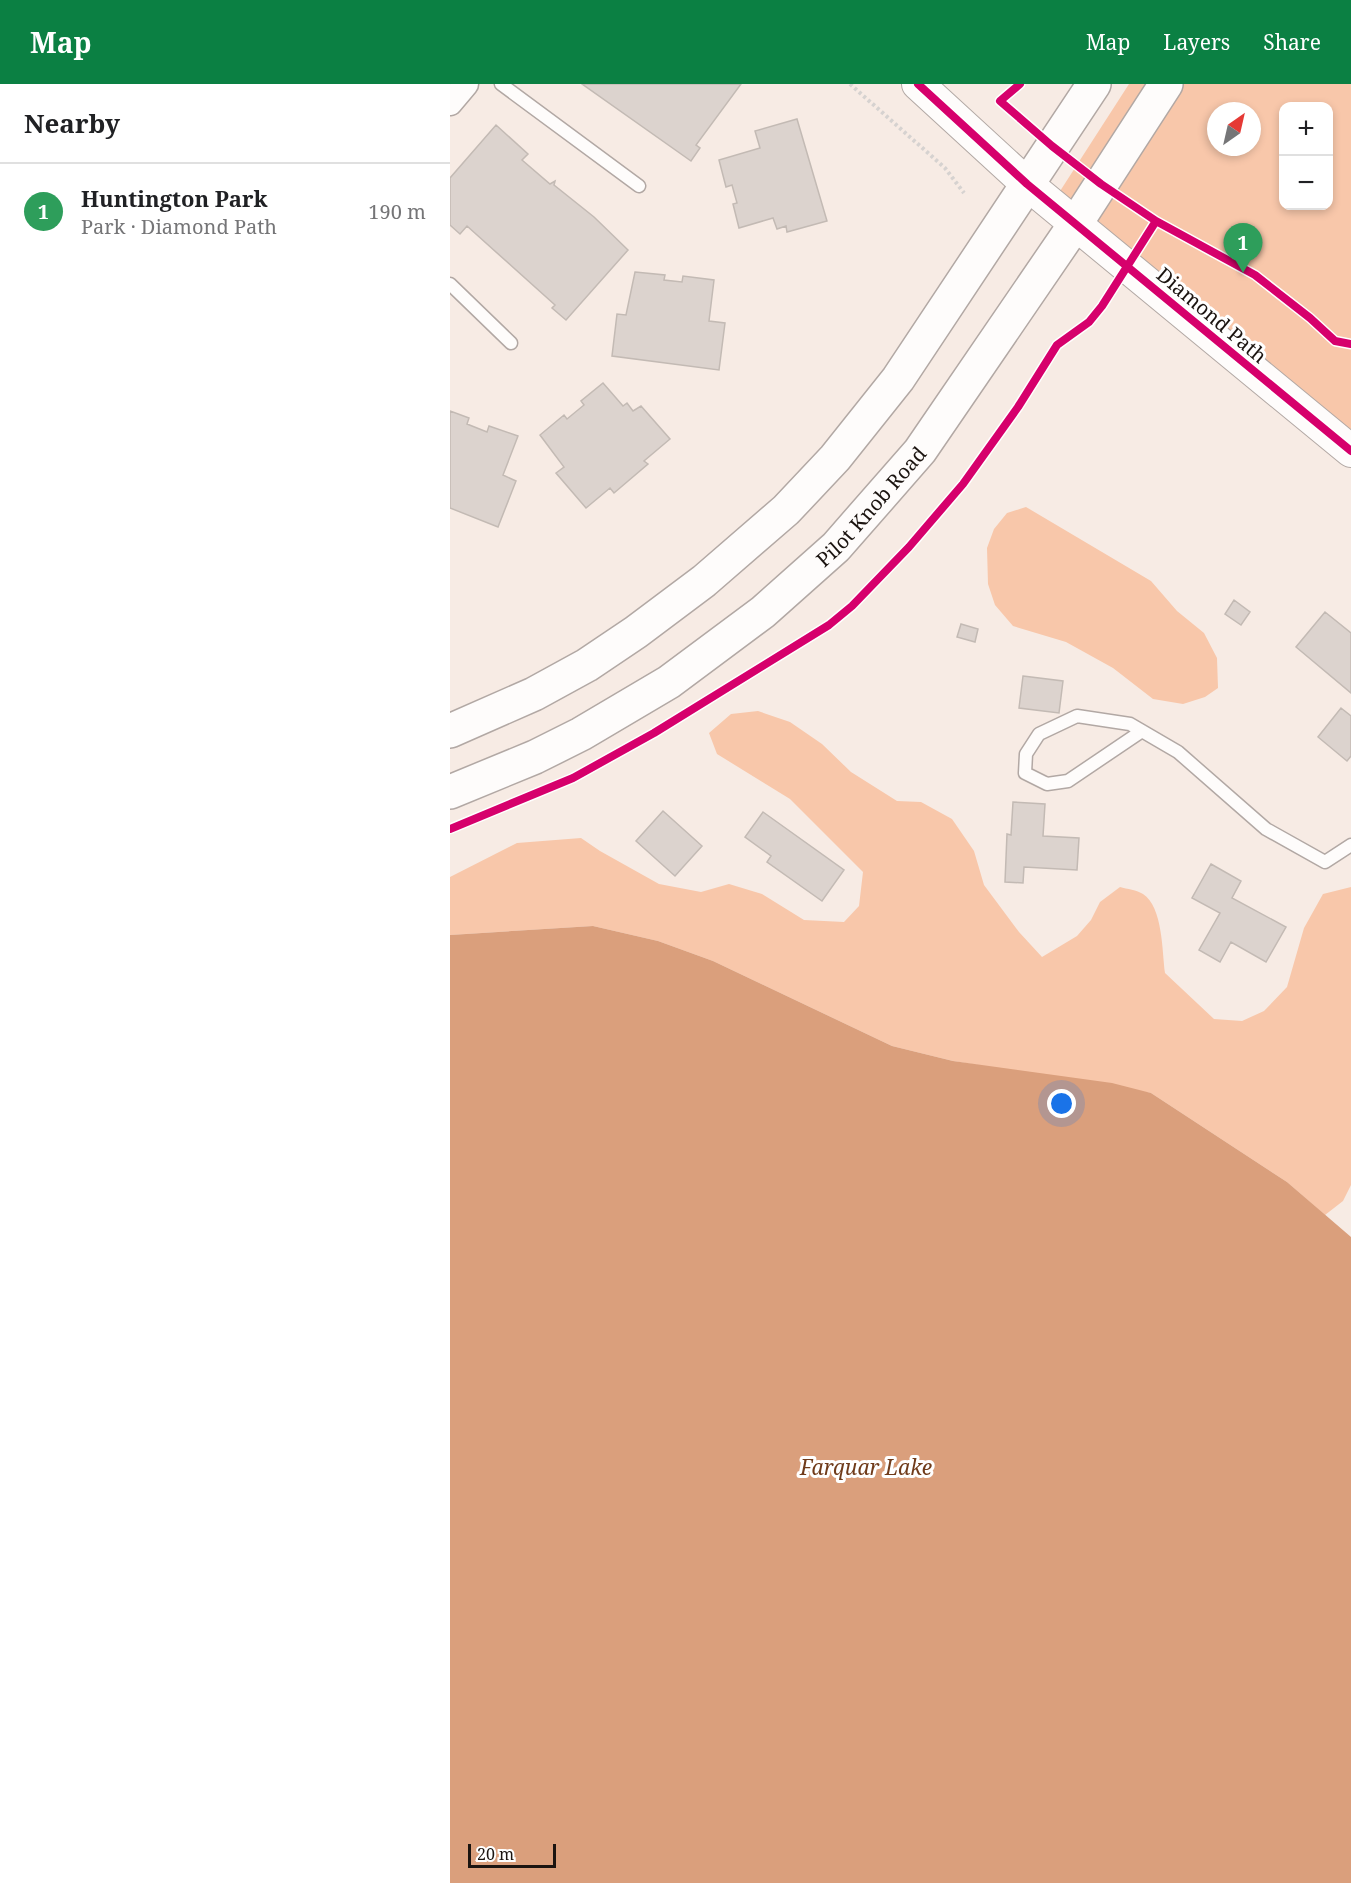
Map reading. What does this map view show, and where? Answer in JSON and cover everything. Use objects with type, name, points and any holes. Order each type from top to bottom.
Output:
[{"type":"main road","points":[[450,732],[534,694],[597,658],[704,581],[786,510],[835,458],[898,379],[1094,84]]},
{"type":"main road","name":"Pilot Knob Road","points":[[450,792],[535,757],[622,710],[696,663],[762,612],[836,547],[920,451],[1077,223],[1166,84]]},
{"type":"street","points":[[450,103],[466,84]]},
{"type":"street","name":"Diamond Path","points":[[918,84],[1027,184],[1077,223],[1351,452]]},
{"type":"lane","points":[[501,84],[639,186]]},
{"type":"lane","points":[[450,284],[511,343]]},
{"type":"lane","points":[[1142,731],[1068,782],[1047,784],[1025,773],[1026,754],[1039,735],[1077,716],[1130,724],[1142,731],[1178,752],[1266,829],[1325,862],[1351,845]]},
{"type":"path","points":[[850,84],[945,168],[964,193]]},
{"type":"shaded area","points":[[1129,84],[1351,84],[1351,458],[1053,202]]},
{"type":"shaded area","points":[[1026,507],[1151,581],[1177,611],[1204,633],[1217,658],[1218,688],[1205,697],[1183,704],[1153,699],[1113,668],[1066,642],[1013,626],[995,605],[988,584],[987,548],[994,529],[1007,513]]},
{"type":"shaded area","points":[[758,711],[790,722],[822,744],[851,772],[897,801],[921,802],[952,819],[974,851],[984,885],[1019,932],[1042,957],[1077,936],[1091,920],[1100,902],[1120,887],[1143,894],[1150,900],[1158,919],[1165,973],[1214,1019],[1242,1021],[1264,1011],[1287,987],[1304,928],[1323,894],[1351,887],[1351,1185],[1343,1201],[1325,1215],[1287,1182],[1151,1093],[953,1061],[892,1046],[713,961],[658,941],[593,926],[450,935],[450,877],[517,843],[581,838],[659,884],[701,892],[729,884],[762,894],[804,920],[844,922],[859,906],[863,872],[790,799],[717,754],[709,733],[731,714]]},
{"type":"water","name":"Farquar Lake","points":[[593,926],[658,941],[713,961],[892,1046],[953,1061],[1112,1083],[1151,1093],[1287,1182],[1351,1237],[1351,1883],[450,1883],[450,935]]},
{"type":"building","points":[[582,84],[741,84],[696,145],[700,148],[691,161]]},
{"type":"building","points":[[797,119],[827,221],[787,232],[786,226],[777,229],[773,218],[739,228],[733,204],[737,203],[732,185],[726,187],[719,160],[760,148],[755,131]]},
{"type":"building","points":[[496,125],[528,154],[522,160],[550,184],[555,181],[554,185],[594,217],[628,250],[566,320],[552,308],[555,305],[467,226],[460,234],[450,225],[450,178]]},
{"type":"building","points":[[635,272],[665,275],[664,280],[682,282],[683,276],[714,280],[709,321],[725,323],[719,370],[612,356],[617,314],[626,315]]},
{"type":"building","points":[[603,383],[623,406],[627,403],[633,411],[641,406],[670,439],[644,461],[648,464],[614,493],[610,488],[586,508],[556,473],[564,467],[540,435],[564,415],[567,419],[584,405],[581,401]]},
{"type":"building","points":[[450,411],[469,418],[467,424],[487,432],[489,426],[518,436],[503,475],[516,481],[498,527],[450,508]]},
{"type":"building","points":[[1234,600],[1250,612],[1241,625],[1225,614]]},
{"type":"building","points":[[1325,612],[1351,633],[1351,693],[1296,647]]},
{"type":"building","points":[[961,624],[978,629],[975,642],[957,637]]},
{"type":"building","points":[[1023,676],[1063,681],[1059,713],[1019,708]]},
{"type":"building","points":[[1341,708],[1351,716],[1351,756],[1347,761],[1318,737]]},
{"type":"building","points":[[1013,802],[1045,804],[1043,836],[1079,838],[1077,870],[1024,867],[1023,883],[1005,882],[1007,834],[1011,835]]},
{"type":"building","points":[[663,811],[702,846],[675,876],[636,841]]},
{"type":"building","points":[[763,812],[844,870],[822,901],[767,862],[771,856],[745,837]]},
{"type":"building","points":[[1211,864],[1241,881],[1232,898],[1286,927],[1266,962],[1231,942],[1220,962],[1199,950],[1220,913],[1192,898]]},
{"type":"cycle path","points":[[918,84],[1027,184],[1351,451]]},
{"type":"cycle path","points":[[450,829],[573,778],[654,733],[829,625],[852,606],[909,547],[963,484],[1018,407],[1057,345],[1089,322],[1102,306],[1156,221],[1101,184],[1000,101],[1020,84]]},
{"type":"cycle path","points":[[1156,221],[1255,275],[1310,318],[1335,341],[1351,344]]},
{"type":"place","name":"Huntington Park","points":[[1243,273]]}]
